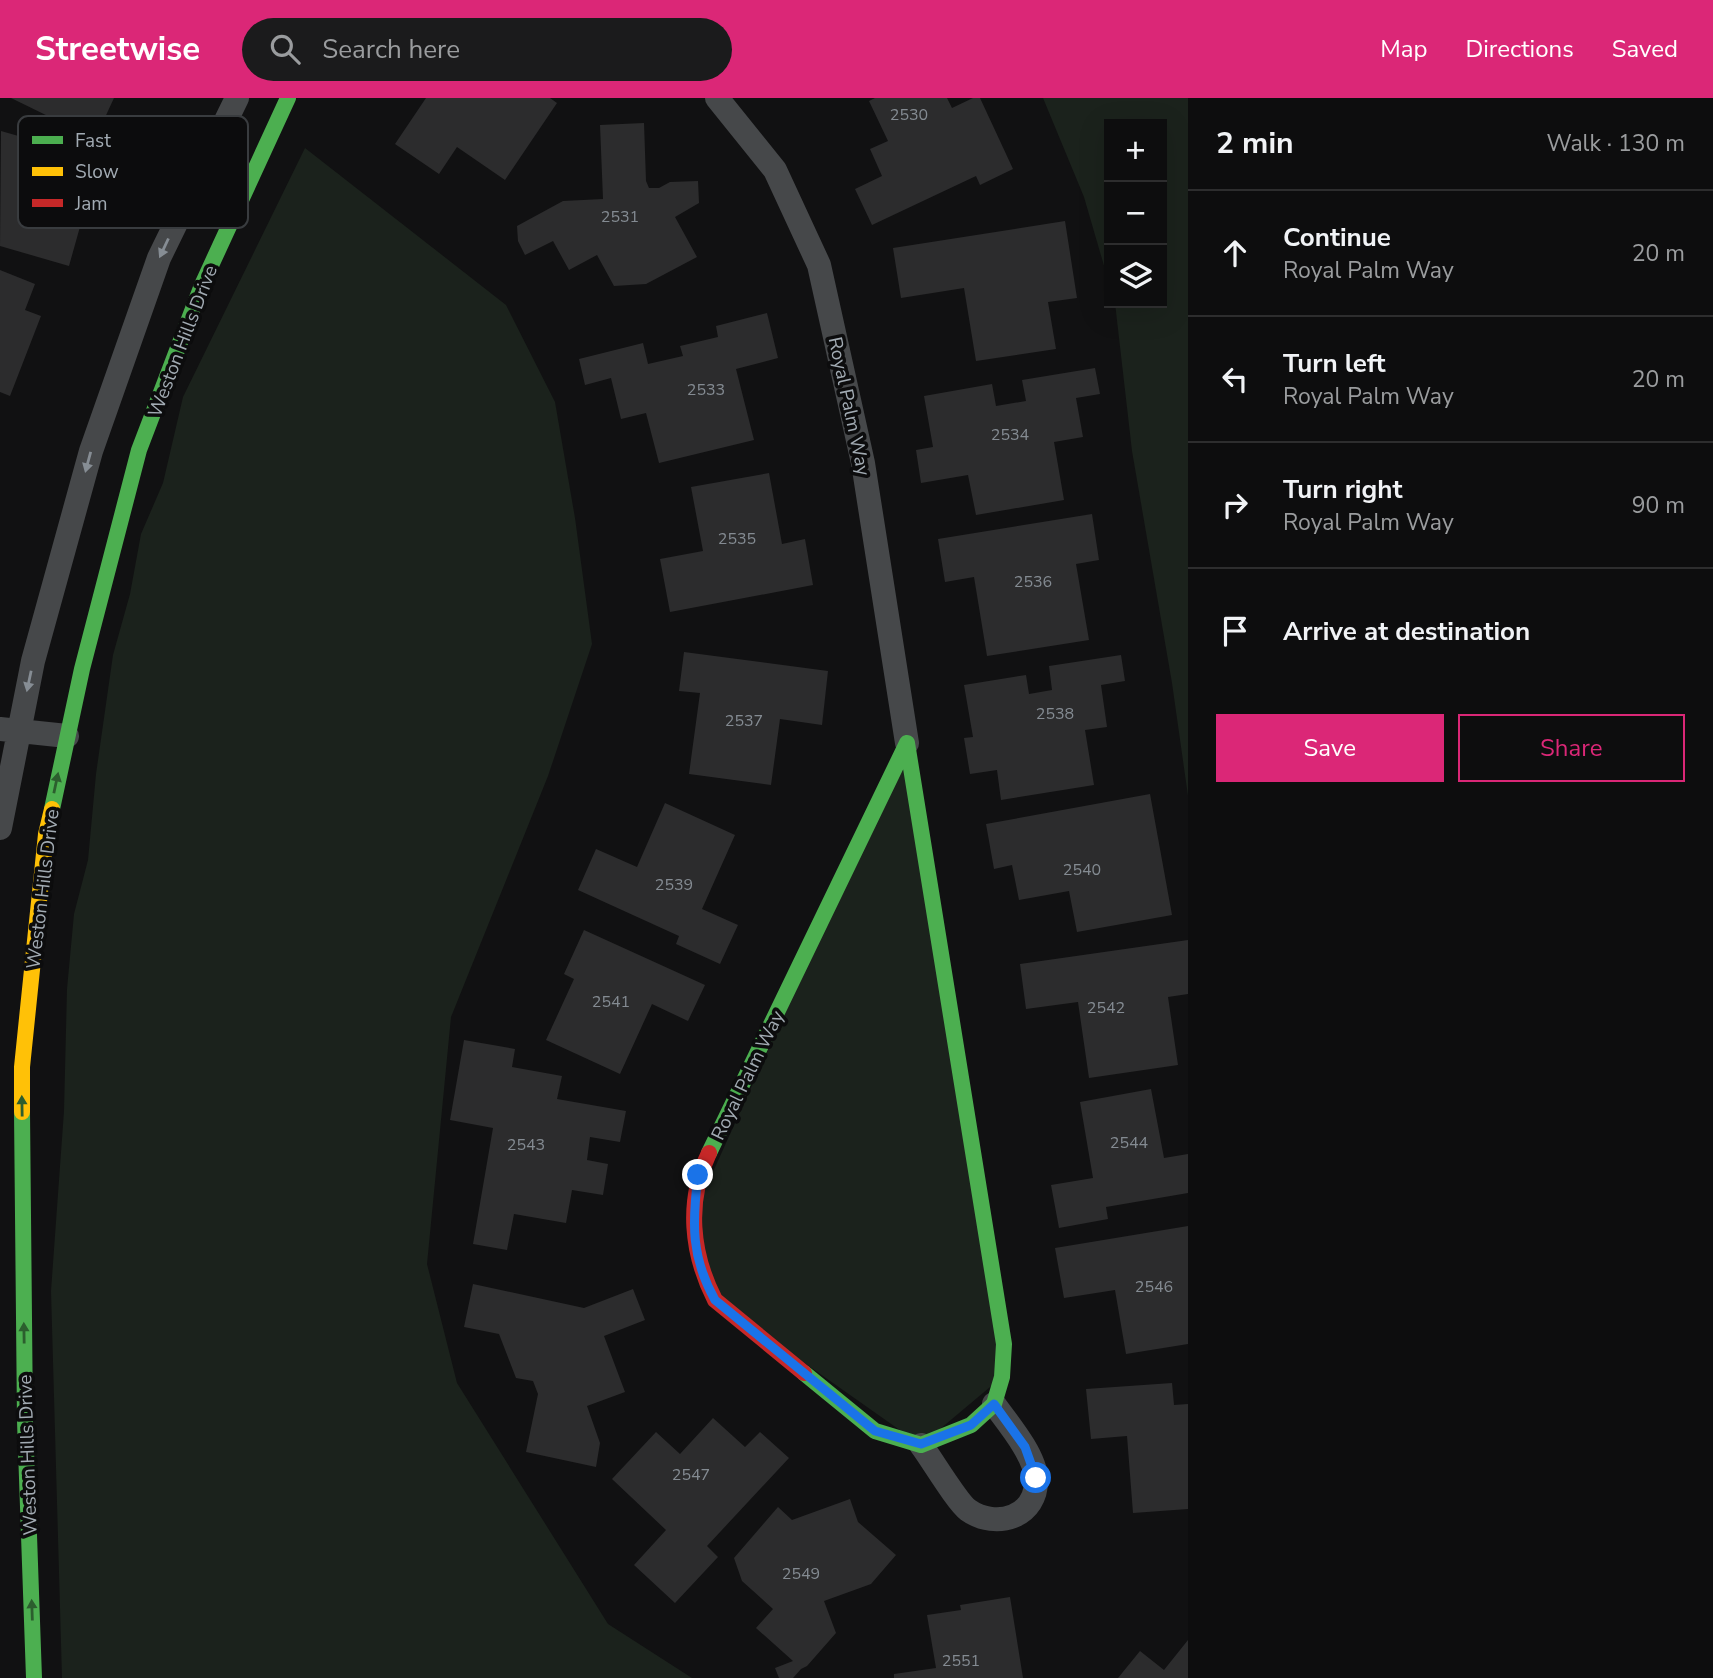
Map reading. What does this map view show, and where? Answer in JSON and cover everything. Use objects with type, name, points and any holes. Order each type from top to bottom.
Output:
[{"type":"street","points":[[228,116],[237,98]]},
{"type":"street","name":"Weston Hills Drive","points":[[248,185],[288,98]]},
{"type":"street","name":"Royal Palm Way","points":[[717,98],[775,170],[819,265],[863,463],[1004,1344],[1002,1377],[994,1404]]},
{"type":"street","points":[[0,828],[9,731],[33,661],[90,451],[159,258],[174,228]]},
{"type":"street","name":"Weston Hills Drive","points":[[34,1678],[25,1421],[22,1067],[46,834],[82,669],[139,450],[202,285],[228,228]]},
{"type":"street","points":[[9,731],[67,736]]},
{"type":"street","name":"Royal Palm Way","points":[[907,743],[698,1175],[693,1216],[695,1249],[704,1280],[715,1300],[875,1431],[921,1444]]},
{"type":"street","points":[[994,1404],[1025,1447],[1036,1478],[1032,1500],[1016,1517],[990,1521],[966,1509],[921,1444],[971,1425],[994,1404]]},
{"type":"shaded area","points":[[1043,98],[1188,98],[1188,796],[1172,683],[1132,451],[1116,308],[1167,308],[1167,119],[1104,119],[1104,266],[1084,197]]},
{"type":"shaded area","points":[[305,148],[506,305],[555,402],[575,518],[592,644],[548,776],[451,1017],[427,1264],[457,1383],[608,1624],[692,1678],[62,1678],[51,1291],[64,1111],[67,989],[74,914],[88,860],[96,774],[113,655],[130,594],[141,534],[163,483],[183,397]]},
{"type":"shaded area","points":[[907,743],[1002,1377],[921,1445],[715,1300],[693,1216]]},
{"type":"building","points":[[11,98],[114,98],[106,116],[48,116]]},
{"type":"building","points":[[426,98],[550,98],[557,103],[505,180],[457,147],[439,174],[395,144]]},
{"type":"building","points":[[875,98],[947,98],[952,108],[973,98],[980,98],[1013,169],[980,185],[976,176],[872,225],[855,189],[882,176],[870,149],[888,141],[869,101]]},
{"type":"building","points":[[644,123],[646,181],[649,188],[659,188],[670,182],[698,181],[699,203],[675,217],[697,257],[646,284],[614,286],[597,255],[569,270],[553,241],[525,255],[518,241],[517,226],[563,201],[603,199],[600,125]]},
{"type":"building","points":[[1,131],[18,136],[18,228],[80,228],[69,266],[0,246]]},
{"type":"building","points":[[1065,221],[1077,298],[1048,302],[1056,349],[976,361],[964,288],[901,298],[893,248]]},
{"type":"building","points":[[0,270],[35,284],[25,310],[41,316],[10,396],[0,392]]},
{"type":"building","points":[[767,313],[778,358],[736,369],[754,440],[659,463],[646,413],[621,419],[611,378],[585,385],[579,359],[643,343],[648,364],[683,356],[680,346],[718,337],[716,326]]},
{"type":"building","points":[[1095,368],[1100,394],[1076,398],[1083,437],[1054,442],[1064,500],[976,515],[968,475],[921,483],[916,450],[933,447],[924,396],[992,384],[996,406],[1026,401],[1022,380]]},
{"type":"building","points":[[769,473],[782,544],[805,539],[813,585],[670,612],[660,559],[703,551],[691,487]]},
{"type":"building","points":[[1092,514],[1099,560],[1076,564],[1089,640],[987,656],[974,577],[945,582],[938,539]]},
{"type":"building","points":[[684,652],[828,671],[822,725],[780,719],[771,785],[689,774],[700,693],[679,691]]},
{"type":"building","points":[[1121,655],[1125,681],[1101,685],[1107,727],[1085,730],[1094,785],[1001,800],[997,770],[970,774],[964,738],[973,737],[964,685],[1026,675],[1029,694],[1052,690],[1049,666]]},
{"type":"building","points":[[1150,794],[1172,915],[1077,932],[1069,891],[1019,900],[1012,865],[994,869],[986,824]]},
{"type":"building","points":[[665,803],[735,835],[702,909],[738,925],[720,964],[676,944],[679,936],[578,890],[596,849],[637,867]]},
{"type":"building","points":[[584,930],[705,985],[688,1021],[652,1004],[620,1074],[546,1040],[574,979],[564,974]]},
{"type":"building","points":[[1188,940],[1188,994],[1168,997],[1178,1065],[1089,1078],[1078,1002],[1026,1009],[1020,964]]},
{"type":"building","points":[[464,1040],[515,1049],[512,1067],[562,1076],[557,1099],[626,1111],[620,1142],[590,1137],[587,1160],[608,1164],[603,1195],[572,1190],[566,1223],[514,1214],[507,1250],[473,1244],[493,1128],[450,1120]]},
{"type":"building","points":[[1151,1089],[1164,1158],[1188,1154],[1188,1193],[1106,1207],[1108,1219],[1059,1228],[1051,1185],[1093,1178],[1080,1102]]},
{"type":"building","points":[[1188,1226],[1188,1344],[1126,1354],[1115,1290],[1064,1298],[1055,1248]]},
{"type":"building","points":[[473,1284],[584,1308],[633,1289],[645,1320],[604,1336],[625,1392],[587,1406],[600,1443],[596,1467],[526,1452],[538,1394],[533,1381],[516,1378],[499,1334],[464,1327]]},
{"type":"building","points":[[1172,1383],[1174,1405],[1188,1404],[1188,1509],[1133,1513],[1127,1436],[1091,1439],[1086,1389]]},
{"type":"building","points":[[713,1418],[745,1447],[760,1432],[789,1458],[707,1546],[718,1557],[675,1603],[634,1565],[666,1530],[612,1479],[656,1432],[680,1454]]},
{"type":"building","points":[[850,1499],[858,1522],[896,1555],[871,1584],[824,1601],[836,1633],[793,1678],[779,1678],[775,1668],[793,1661],[756,1628],[773,1609],[742,1581],[734,1558],[778,1507],[792,1520]]},
{"type":"building","points":[[1010,1597],[1023,1678],[894,1678],[894,1674],[936,1668],[927,1615],[961,1610],[960,1605]]},
{"type":"building","points":[[1188,1640],[1188,1678],[1118,1678],[1140,1651],[1164,1670]]},
{"type":"traffic: fast","points":[[248,185],[288,98]]},
{"type":"traffic: fast","points":[[52,809],[82,669],[139,450],[202,285],[228,228]]},
{"type":"traffic: fast","points":[[804,1373],[875,1431],[921,1445],[971,1425],[994,1404],[1002,1377],[1004,1344],[907,743]]},
{"type":"traffic: fast","points":[[709,1153],[907,743]]},
{"type":"traffic: fast","points":[[22,1112],[25,1421],[34,1678]]},
{"type":"traffic: slow","points":[[22,1112],[22,1067],[46,834],[52,809]]},
{"type":"traffic: jam","points":[[709,1153],[694,1208],[696,1245],[707,1282],[715,1300],[804,1373]]},
{"type":"route","points":[[698,1175],[693,1216],[695,1249],[704,1280],[715,1300],[875,1431],[921,1444],[971,1425],[994,1404],[1025,1447],[1036,1478]]}]
